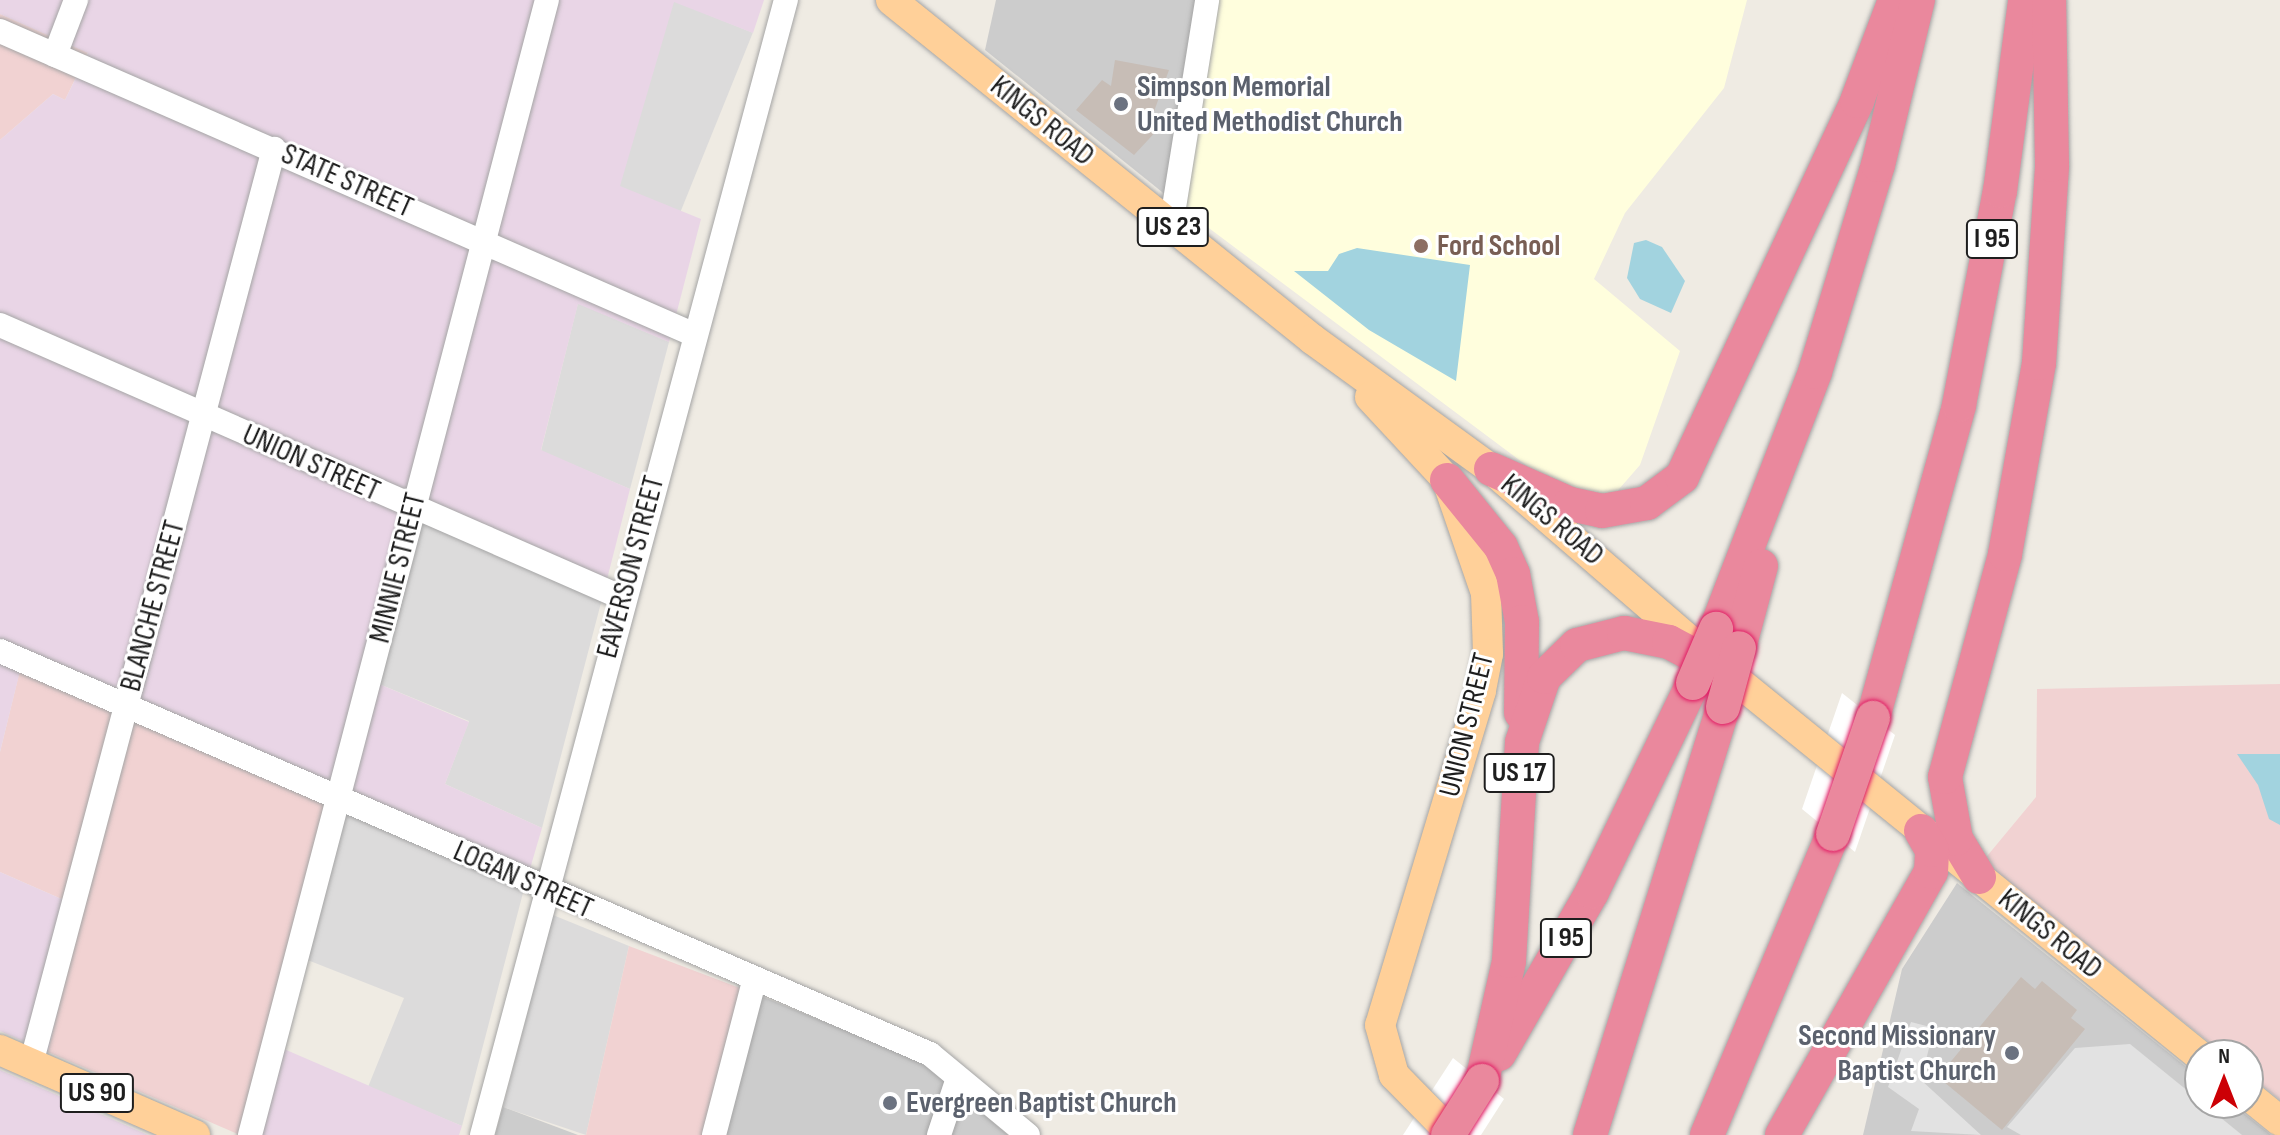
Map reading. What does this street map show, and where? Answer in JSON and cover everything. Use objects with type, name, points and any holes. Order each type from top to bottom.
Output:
[{"type":"highway","points":[[1491,469],[1556,499],[1602,511],[1647,503],[1682,477],[1857,101],[1895,0]]},
{"type":"highway","points":[[1590,1135],[1791,441],[1870,193],[1918,0]]},
{"type":"highway","name":"I 95","points":[[1707,1135],[1833,834],[1873,718],[1962,391],[2000,191],[2025,0]]},
{"type":"highway","points":[[1979,877],[1956,839],[1945,777],[2007,543],[2039,363],[2052,165],[2049,0]]},
{"type":"highway","points":[[1447,480],[1501,547],[1518,589],[1520,758]]},
{"type":"highway","name":"US 17","points":[[1482,1081],[1512,940],[1520,758],[1544,677],[1589,640],[1648,635],[1727,665]]},
{"type":"highway","name":"I 95","points":[[1450,1135],[1592,892],[1693,683],[1727,665]]},
{"type":"highway","points":[[1782,1135],[1931,872],[1932,850],[1921,831]]},
{"type":"main road","name":"KINGS ROAD","points":[[891,0],[1312,339],[1491,469],[1921,831],[2184,1043]]},
{"type":"main road","name":"UNION STREET","points":[[1312,339],[1447,480],[1482,576],[1488,654],[1471,729],[1380,1025],[1394,1075],[1450,1135]]},
{"type":"main road","name":"US 90","points":[[0,1050],[195,1135]]},
{"type":"main road","points":[[2264,1108],[2280,1121]]},
{"type":"street","points":[[55,55],[76,0]]},
{"type":"street","name":"MINNIE STREET","points":[[250,1135],[413,507],[486,243],[547,0]]},
{"type":"street","name":"EAVERSON STREET","points":[[482,1135],[693,334],[786,0]]},
{"type":"street","points":[[1171,226],[1207,0]]},
{"type":"street","name":"STATE STREET","points":[[0,31],[693,334]]},
{"type":"street","name":"BLANCHE STREET","points":[[31,1064],[274,149]]},
{"type":"street","name":"UNION STREET","points":[[0,325],[623,598]]},
{"type":"street","name":"LOGAN STREET","points":[[0,651],[754,981],[930,1054],[957,1081],[1028,1135]]},
{"type":"street","points":[[714,1135],[754,981]]},
{"type":"street","points":[[939,1135],[957,1081]]},
{"type":"shaded area","points":[[0,0],[764,0],[753,33],[674,2],[620,186],[701,219],[669,342],[578,304],[541,450],[630,489],[602,599],[422,523],[379,684],[469,722],[445,784],[542,828],[524,889],[20,671],[0,752],[0,140],[53,94],[65,100],[88,53],[0,14]]},
{"type":"shaded area","points":[[996,0],[1217,0],[1182,208],[985,50]]},
{"type":"shaded area","name":"Ford School","points":[[1217,0],[1747,0],[1724,88],[1625,213],[1594,279],[1680,351],[1640,465],[1606,504],[1562,492],[1182,208]]},
{"type":"shaded area","points":[[674,1],[753,33],[681,212],[602,180]]},
{"type":"shaded area","points":[[0,14],[88,52],[65,100],[53,94],[0,140]]},
{"type":"shaded area","points":[[578,303],[669,342],[630,489],[541,451]]},
{"type":"shaded area","points":[[422,523],[602,599],[542,828],[445,784],[469,721],[379,684]]},
{"type":"shaded area","points":[[20,670],[344,812],[240,1135],[48,1052],[82,908],[0,872],[0,752]]},
{"type":"shaded area","points":[[2280,684],[2280,1100],[2264,1087],[2264,1039],[2205,1039],[1983,861],[2036,797],[2037,689]]},
{"type":"shaded area","points":[[344,812],[524,889],[462,1126],[368,1087],[404,998],[305,959]]},
{"type":"shaded area","points":[[0,872],[82,908],[48,1052],[0,1031]]},
{"type":"shaded area","points":[[1957,883],[2184,1065],[2184,1119],[2251,1119],[2271,1135],[1863,1135],[1902,969]]},
{"type":"shaded area","points":[[553,915],[629,946],[586,1135],[503,1107]]},
{"type":"shaded area","points":[[629,946],[761,996],[723,1135],[586,1135]]},
{"type":"shaded area","points":[[761,996],[923,1062],[1008,1135],[723,1135]]},
{"type":"shaded area","points":[[1911,1022],[1934,1028],[1921,1080],[1981,1135],[1911,1131],[1919,1109],[1888,1087]]},
{"type":"shaded area","points":[[2130,1044],[2184,1088],[2184,1119],[2222,1119],[2242,1135],[2021,1135],[2007,1127],[2075,1048]]},
{"type":"shaded area","points":[[284,1049],[462,1126],[459,1135],[262,1135]]},
{"type":"shaded area","points":[[0,1070],[148,1135],[0,1135]]},
{"type":"shaded area","points":[[503,1107],[578,1135],[495,1135]]},
{"type":"water","points":[[1646,240],[1662,247],[1685,281],[1671,313],[1640,299],[1627,278],[1634,243]]},
{"type":"water","points":[[1357,248],[1470,265],[1456,381],[1369,330],[1294,271],[1328,271],[1339,254]]},
{"type":"water","points":[[2237,754],[2280,754],[2280,825],[2269,819],[2258,785]]},
{"type":"pier","points":[[1842,693],[1895,735],[1855,852],[1802,809]]},
{"type":"pier","points":[[1453,1058],[1504,1099],[1481,1135],[1403,1135]]},
{"type":"building","name":"Simpson Memorial United Methodist Church","points":[[1115,60],[1169,70],[1152,117],[1162,125],[1134,155],[1076,110],[1102,80],[1111,86]]},
{"type":"building","name":"Second Missionary Baptist Church","points":[[2021,977],[2035,989],[2042,981],[2077,1010],[2071,1018],[2085,1029],[2002,1130],[1938,1077]]},
{"type":"place","name":"Simpson Memorial United Methodist Church","points":[[1121,104]]},
{"type":"place","name":"Ford School","points":[[1421,246]]},
{"type":"place","name":"Second Missionary Baptist Church","points":[[2012,1053]]},
{"type":"place","name":"Evergreen Baptist Church","points":[[890,1103]]}]
